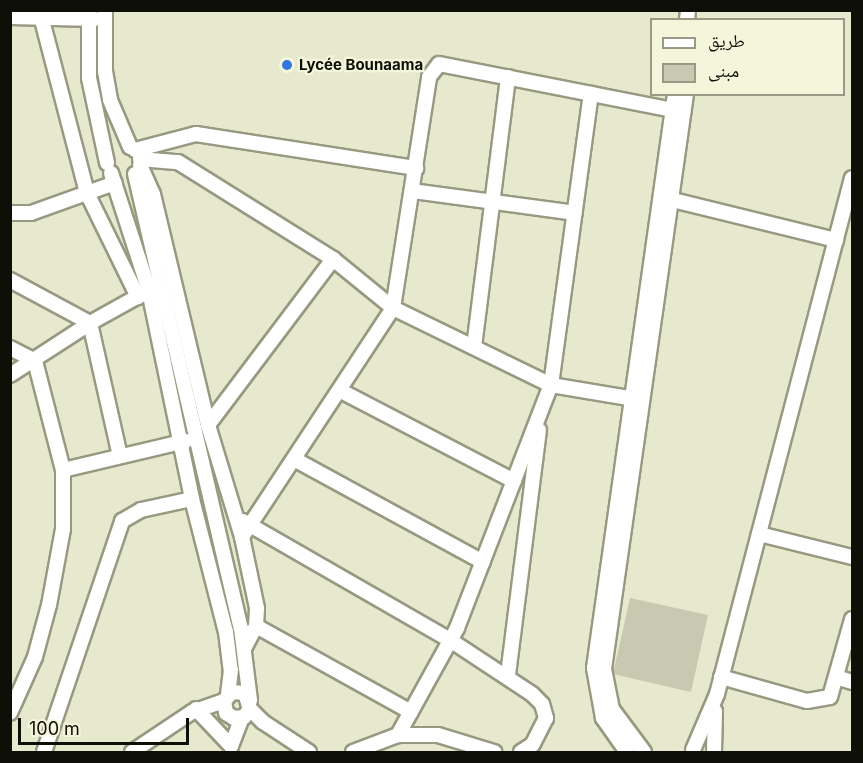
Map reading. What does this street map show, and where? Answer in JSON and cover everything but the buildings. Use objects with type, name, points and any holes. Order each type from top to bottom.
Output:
[{"type":"street","points":[[89,15],[88,78],[111,173],[196,437],[244,649],[247,711],[232,749]]},
{"type":"street","points":[[10,17],[42,20],[105,15],[105,71],[110,100],[153,194],[208,425],[235,515],[245,531],[257,609],[256,626],[244,649]]},
{"type":"street","points":[[42,20],[87,193],[149,292]]},
{"type":"street","points":[[245,531],[341,391],[393,308],[429,77],[439,64],[678,111]]},
{"type":"street","points":[[474,347],[508,77]]},
{"type":"street","points":[[398,735],[450,640],[483,562],[551,385],[591,94]]},
{"type":"street","points":[[644,753],[612,709],[604,669],[637,399],[673,200],[678,111],[675,96]]},
{"type":"street","points":[[627,753],[603,718],[594,684],[678,111],[685,96]]},
{"type":"street","points":[[111,173],[120,179],[136,159],[196,134],[416,168]]},
{"type":"street","points":[[10,213],[31,213],[87,193],[111,173],[115,149],[136,159],[178,162],[333,259],[393,308],[551,385],[637,399]]},
{"type":"street","points":[[136,159],[149,292],[192,500],[229,646],[225,702],[232,749]]},
{"type":"street","points":[[692,751],[702,747],[713,753],[717,694],[721,677],[851,189]]},
{"type":"street","points":[[413,191],[575,213]]},
{"type":"street","points":[[673,200],[836,240]]},
{"type":"street","points":[[208,425],[333,259]]},
{"type":"street","points":[[10,280],[90,323],[120,456]]},
{"type":"street","points":[[10,375],[90,323],[149,292]]},
{"type":"street","points":[[10,348],[34,361],[63,470],[63,530],[49,605],[35,657],[10,713]]},
{"type":"street","points":[[341,391],[514,481]]},
{"type":"street","points":[[508,675],[542,409]]},
{"type":"street","points":[[63,470],[196,437]]},
{"type":"street","points":[[294,459],[483,562]]},
{"type":"street","points":[[44,753],[122,521],[141,510],[192,500]]},
{"type":"street","points":[[245,531],[450,640],[508,675],[542,704],[546,718],[532,745],[521,753]]},
{"type":"street","points":[[759,534],[852,557]]},
{"type":"street","points":[[721,677],[807,702],[830,697],[852,619]]},
{"type":"street","points":[[256,626],[411,712]]},
{"type":"street","points":[[836,677],[852,682]]},
{"type":"street","points":[[132,753],[196,710],[225,702],[241,691],[247,711],[308,752]]},
{"type":"street","points":[[692,751],[717,694]]},
{"type":"street","points":[[225,702],[230,716],[247,711]]},
{"type":"street","points":[[196,710],[232,749]]},
{"type":"street","points":[[353,753],[398,735],[438,735],[494,753]]},
{"type":"place","name":"Lycée Bounaama","points":[[287,65]]}]
